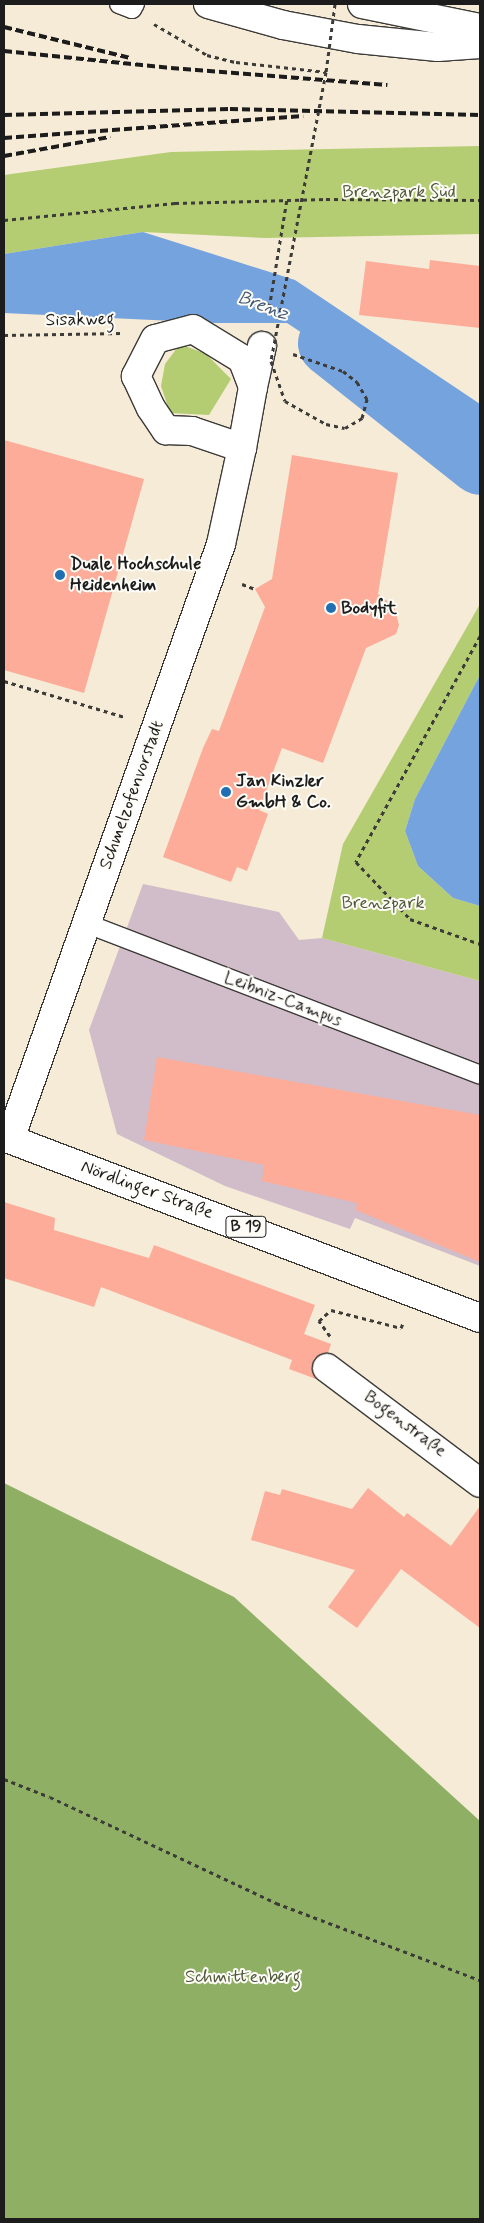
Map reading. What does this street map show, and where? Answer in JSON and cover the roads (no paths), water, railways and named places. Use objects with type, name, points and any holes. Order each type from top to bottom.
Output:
[{"type":"street","points":[[208,4],[283,25],[408,45],[480,44]]},
{"type":"street","points":[[362,4],[413,9],[480,28]]},
{"type":"street","points":[[408,45],[413,9]]},
{"type":"street","points":[[242,448],[192,431],[166,430],[150,408],[136,376],[155,339],[193,329],[242,359],[253,387]]},
{"type":"street","name":"Schmelzofenvorstadt","points":[[7,1138],[221,544],[264,335]]},
{"type":"street","name":"Nördlinger Straße","points":[[7,1138],[480,1318]]},
{"type":"street","name":"Bogenstraße","points":[[331,1355],[480,1483]]},
{"type":"lane","points":[[119,4],[132,9],[135,4]]},
{"type":"lane","name":"Leibniz-Campus","points":[[85,922],[480,1075]]},
{"type":"water","points":[[143,232],[295,280],[480,404],[480,451],[287,323],[216,323],[4,313],[4,254]]},
{"type":"water","points":[[480,675],[480,906],[453,898],[418,866],[405,831],[415,799]]},
{"type":"waterway","name":"Brenz","points":[[330,343],[480,462]]},
{"type":"railway","points":[[4,27],[130,58]]},
{"type":"railway","points":[[4,51],[171,68],[387,85]]},
{"type":"railway","points":[[4,115],[230,109],[480,115]]},
{"type":"railway","points":[[4,138],[303,116]]},
{"type":"railway","points":[[4,156],[110,137]]},
{"type":"place","name":"Duale Hochschule Heidenheim","points":[[60,575]]},
{"type":"place","name":"Bodyfit","points":[[331,608]]},
{"type":"place","name":"Jan Kinzler GmbH & Co.","points":[[226,792]]},
{"type":"park label","name":"Brenzpark Süd","points":[[399,192]]},
{"type":"park label","name":"Brenzpark","points":[[383,903]]},
{"type":"park label","name":"Schmittenberg","points":[[243,1977]]}]
